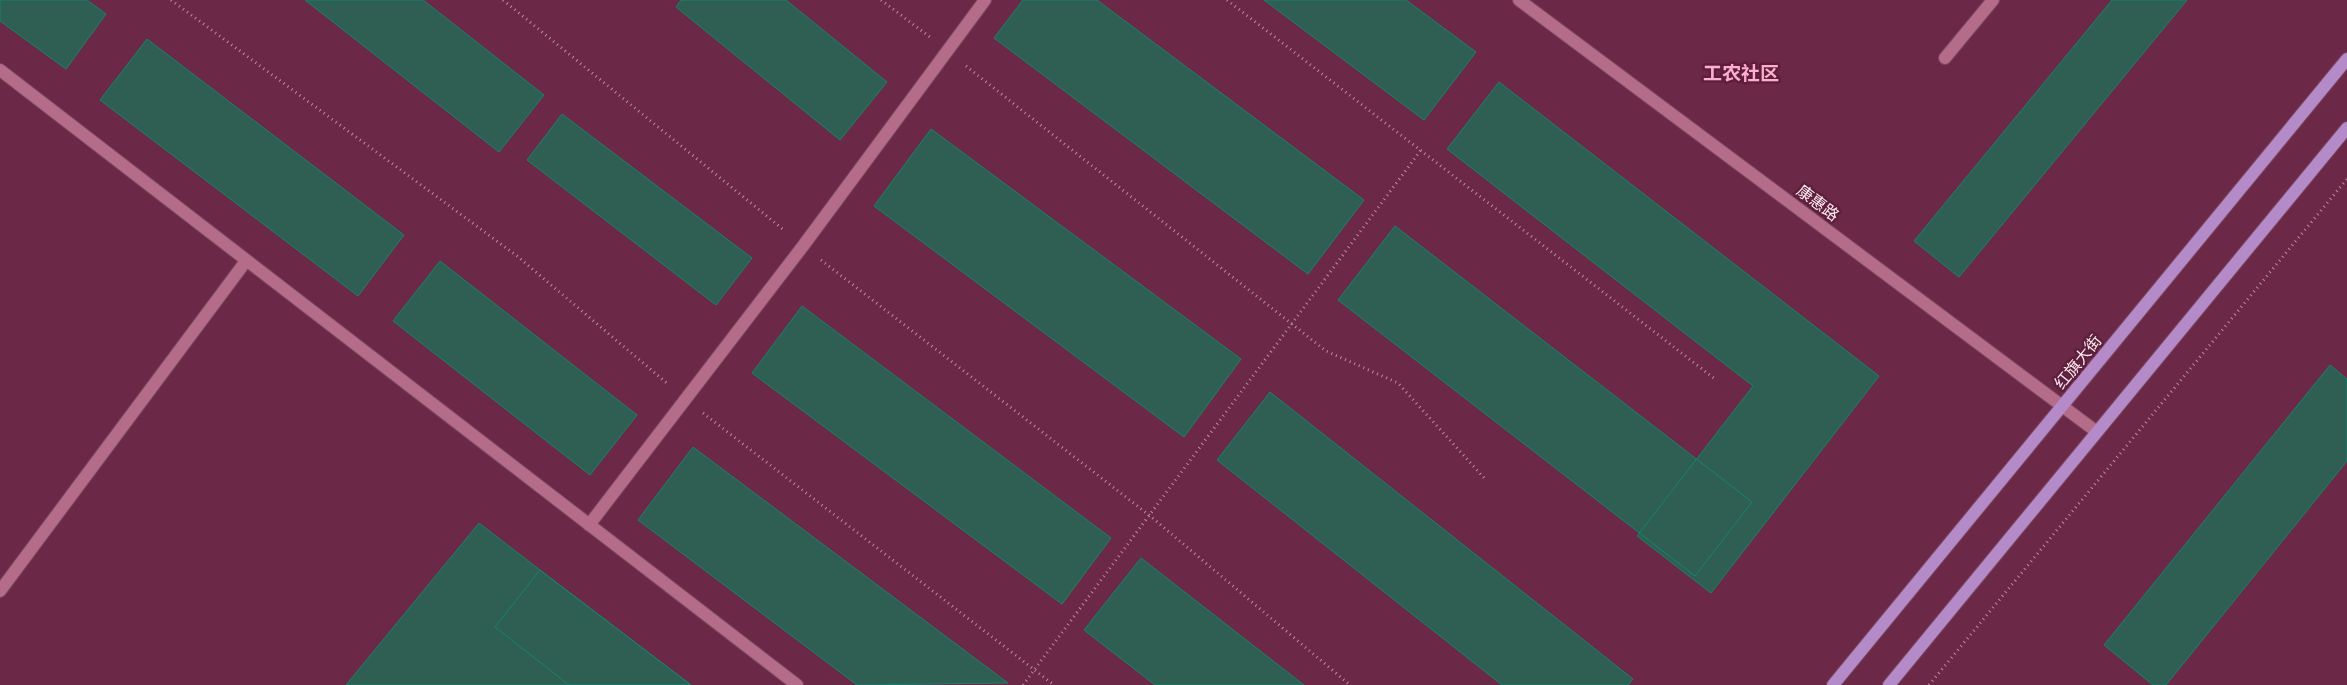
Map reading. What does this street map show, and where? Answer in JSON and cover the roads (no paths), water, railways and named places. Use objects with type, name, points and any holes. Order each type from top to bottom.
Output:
[{"type":"main road","name":"红旗大街","points":[[1833,685],[2347,60]]},
{"type":"main road","points":[[1889,685],[2347,128]]},
{"type":"street","points":[[588,525],[803,246],[985,0]]},
{"type":"street","name":"康惠路","points":[[1519,0],[2097,432]]},
{"type":"street","points":[[1945,58],[1993,0]]},
{"type":"street","points":[[0,70],[797,685]]},
{"type":"street","points":[[0,591],[246,260]]},
{"type":"district","name":"工农社区","points":[[1741,73]]}]
